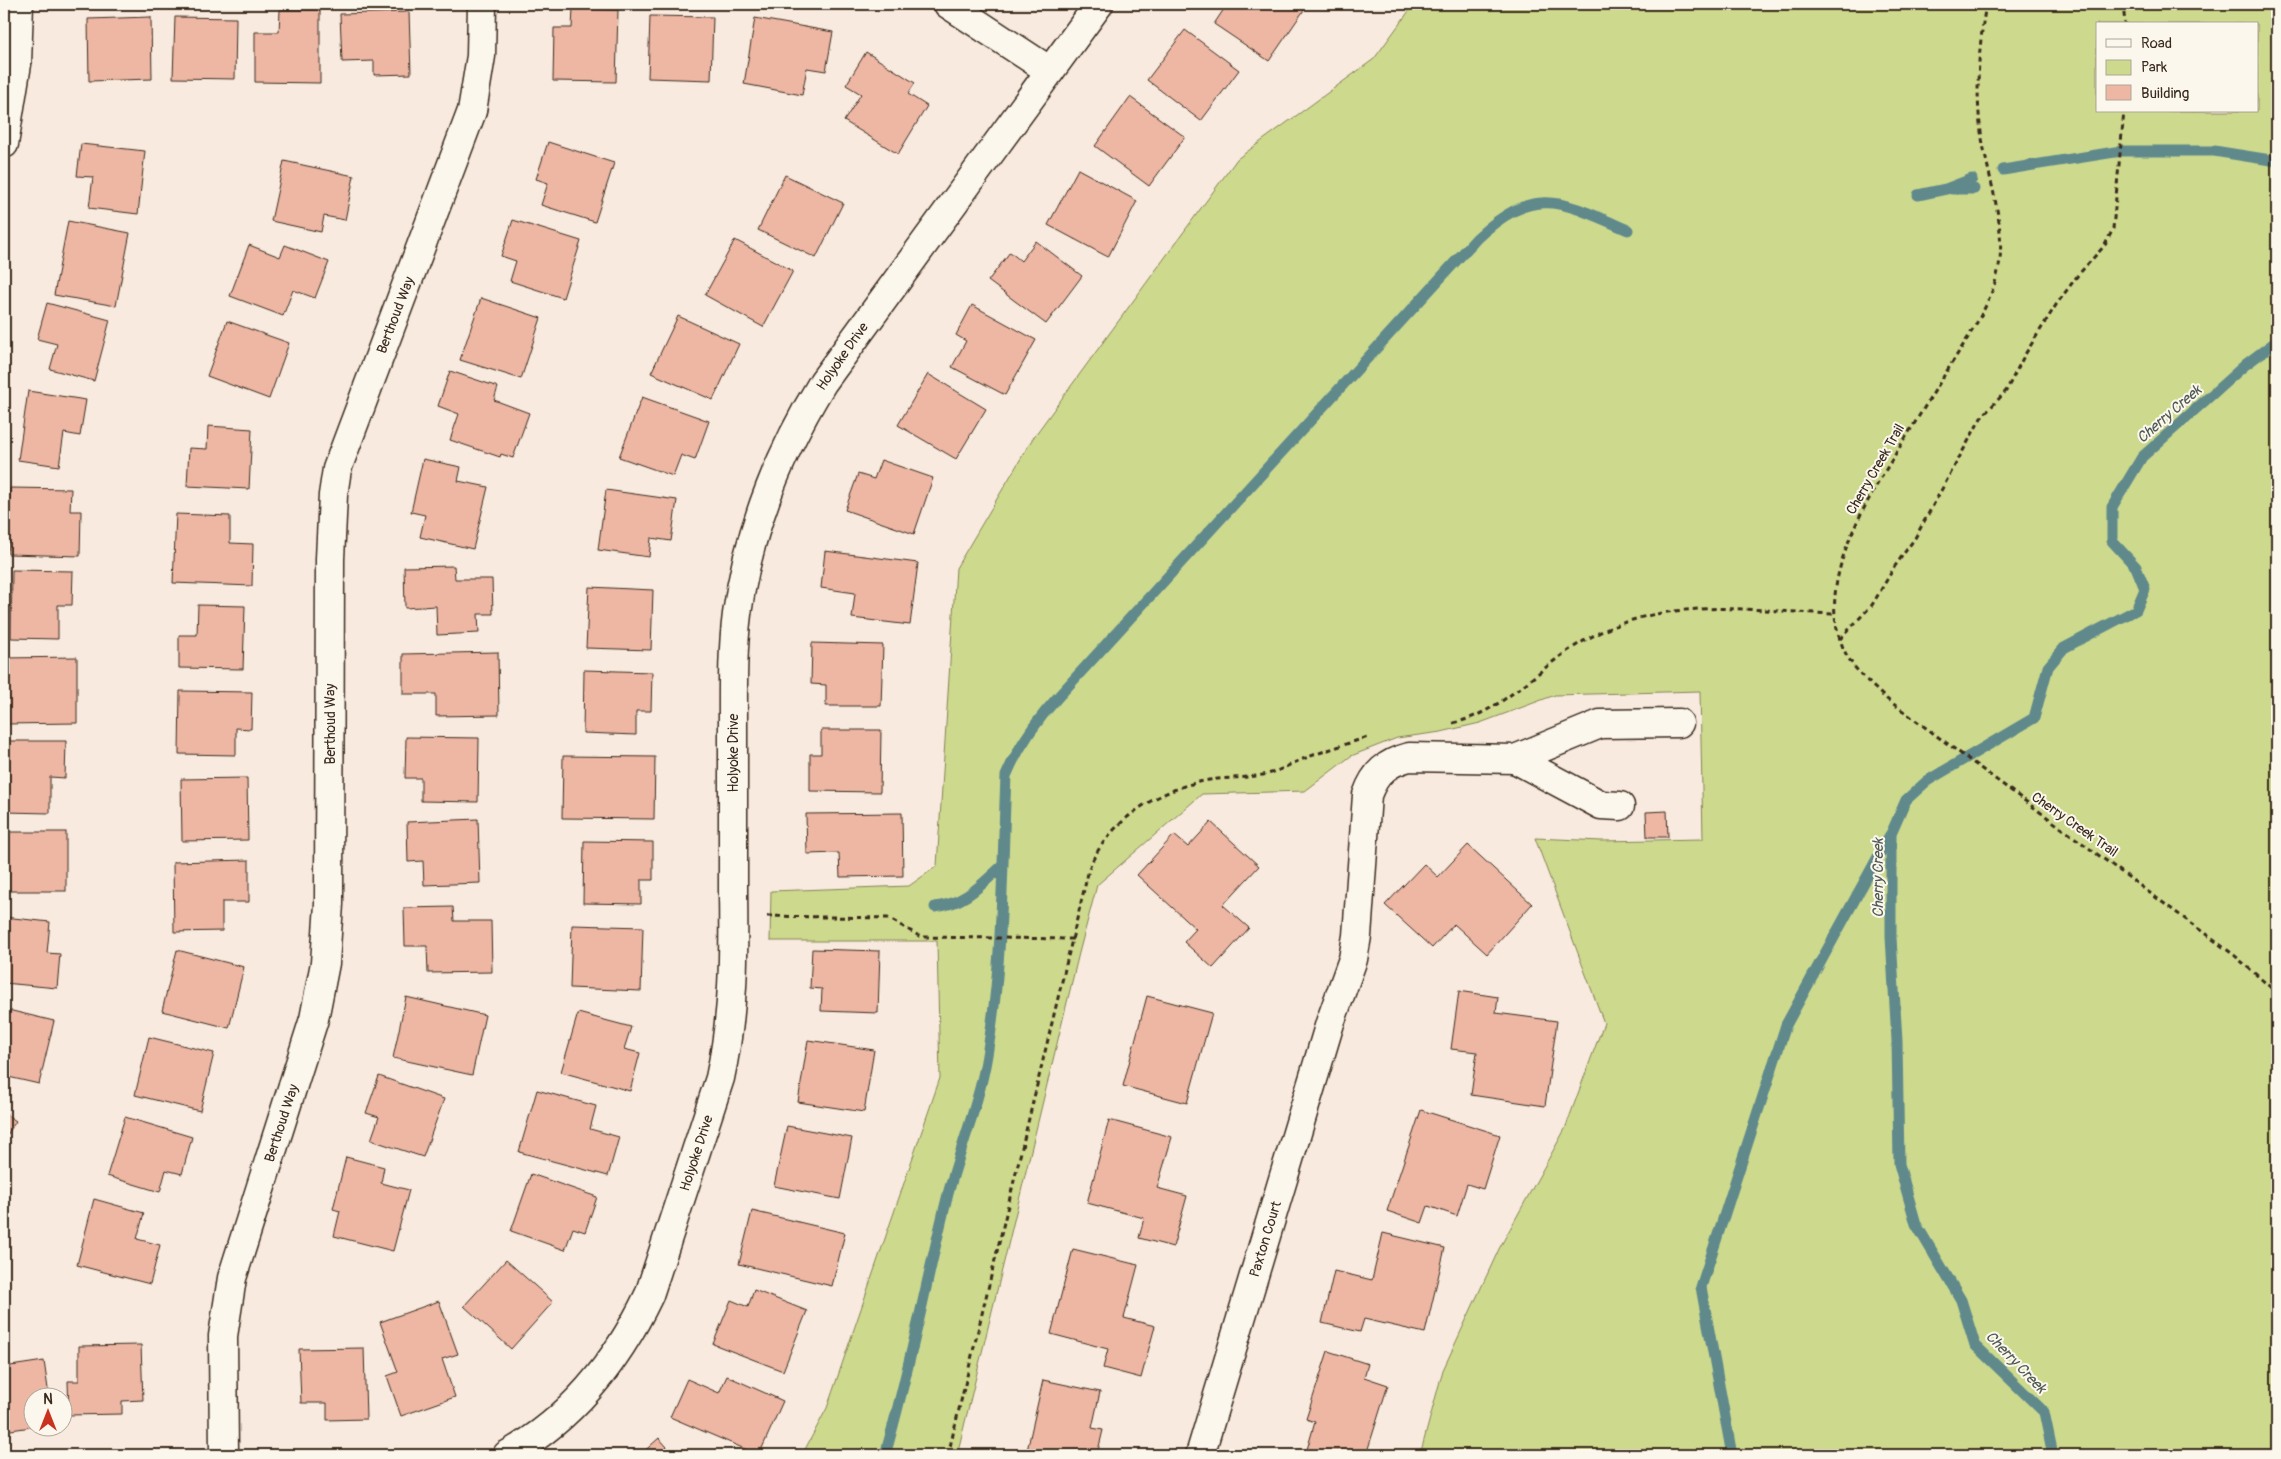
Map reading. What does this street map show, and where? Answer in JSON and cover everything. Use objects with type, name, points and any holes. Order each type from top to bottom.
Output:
[{"type":"street","points":[[4,144],[17,64],[19,4]]},
{"type":"street","name":"Berthoud Way","points":[[224,1455],[223,1336],[232,1278],[314,1019],[325,963],[329,904],[330,559],[333,495],[337,469],[472,111],[481,56],[482,4]]},
{"type":"street","points":[[948,4],[1050,71]]},
{"type":"street","name":"Holyoke Drive","points":[[507,1455],[548,1428],[575,1404],[615,1357],[635,1325],[652,1286],[720,1078],[728,1043],[734,987],[733,700],[737,616],[747,559],[776,475],[802,418],[823,382],[1099,4]]},
{"type":"street","points":[[1515,759],[1600,724],[1679,723]]},
{"type":"street","name":"Paxton Court","points":[[1200,1455],[1330,1023],[1353,959],[1358,936],[1367,795],[1373,780],[1382,768],[1395,761],[1409,757],[1515,759]]},
{"type":"street","points":[[1515,759],[1601,805],[1620,806]]},
{"type":"path","name":"Cherry Creek Trail","points":[[1986,4],[1982,37],[1979,102],[1981,132],[1999,226],[2000,259],[1996,277],[1980,318],[1863,509],[1846,546],[1837,586],[1836,614],[1840,640],[1856,670],[1884,697],[2226,949],[2277,993]]},
{"type":"path","points":[[2124,4],[2125,22]]},
{"type":"path","points":[[1840,640],[1872,605],[1895,566],[1915,538],[1981,418],[2006,390],[2024,356],[2056,305],[2078,275],[2105,245],[2113,229],[2124,112]]},
{"type":"path","points":[[1446,724],[1483,713],[1551,661],[1578,644],[1599,632],[1646,614],[1686,609],[1723,608],[1836,614]]},
{"type":"path","points":[[948,1455],[1090,869],[1096,851],[1121,822],[1158,798],[1195,782],[1272,773],[1338,746],[1376,735]]},
{"type":"path","points":[[766,916],[888,918],[921,937],[1073,939]]},
{"type":"green space","points":[[1414,4],[2277,4],[2277,1455],[1420,1455],[1443,1370],[1499,1249],[1565,1129],[1604,1023],[1535,838],[1602,841],[1703,839],[1700,691],[1555,695],[1480,723],[1441,732],[1397,738],[1351,756],[1305,791],[1202,794],[1097,885],[957,1455],[802,1455],[827,1408],[940,1078],[937,941],[770,941],[771,891],[909,886],[937,866],[956,568],[1033,438],[1237,159],[1374,59]]},
{"type":"building","points":[[1222,4],[1296,4],[1304,10],[1269,61],[1214,24],[1226,6]]},
{"type":"building","points":[[1332,4],[1346,4],[1342,10]]},
{"type":"building","points":[[573,9],[618,10],[616,82],[553,81],[554,28],[572,28]]},
{"type":"building","points":[[280,10],[320,10],[320,83],[255,82],[255,32],[279,32]]},
{"type":"building","points":[[409,12],[411,74],[374,75],[374,61],[342,62],[340,14]]},
{"type":"building","points":[[650,16],[713,17],[711,80],[648,78]]},
{"type":"building","points":[[151,17],[152,79],[89,81],[88,19]]},
{"type":"building","points":[[175,17],[236,18],[235,79],[173,78]]},
{"type":"building","points":[[755,18],[833,32],[826,71],[807,68],[802,95],[744,84]]},
{"type":"building","points":[[1185,30],[1239,70],[1201,121],[1147,80]]},
{"type":"building","points":[[866,52],[915,83],[908,94],[927,106],[898,154],[844,121],[861,94],[846,85]]},
{"type":"building","points":[[1130,97],[1185,137],[1149,186],[1095,146]]},
{"type":"building","points":[[548,142],[614,163],[595,222],[541,205],[548,183],[536,179]]},
{"type":"building","points":[[81,144],[145,151],[138,214],[89,208],[93,177],[77,176]]},
{"type":"building","points":[[284,161],[354,176],[345,220],[324,216],[321,232],[271,221]]},
{"type":"building","points":[[1078,169],[1137,201],[1108,257],[1048,225]]},
{"type":"building","points":[[785,175],[843,203],[816,258],[758,230]]},
{"type":"building","points":[[513,220],[581,241],[563,298],[510,281],[516,261],[501,256]]},
{"type":"building","points":[[68,221],[130,233],[116,306],[54,295]]},
{"type":"building","points":[[735,240],[793,271],[763,327],[705,295]]},
{"type":"building","points":[[1036,241],[1082,276],[1046,324],[988,281],[1010,252],[1021,261]]},
{"type":"building","points":[[249,245],[280,257],[285,245],[329,262],[315,298],[293,290],[283,316],[230,296]]},
{"type":"building","points":[[481,298],[541,318],[521,379],[460,360]]},
{"type":"building","points":[[47,303],[110,320],[94,381],[50,369],[57,344],[37,339]]},
{"type":"building","points":[[972,305],[1036,340],[1005,395],[952,367],[966,341],[956,335]]},
{"type":"building","points":[[678,316],[739,344],[713,400],[651,373]]},
{"type":"building","points":[[227,321],[289,343],[269,399],[207,376]]},
{"type":"building","points":[[450,371],[498,387],[494,400],[529,413],[513,458],[501,454],[500,457],[450,440],[459,414],[438,406]]},
{"type":"building","points":[[928,374],[986,409],[956,459],[898,425]]},
{"type":"building","points":[[28,391],[86,400],[80,436],[64,433],[59,466],[18,460]]},
{"type":"building","points":[[642,397],[709,421],[695,460],[681,455],[673,476],[619,457]]},
{"type":"building","points":[[208,426],[252,429],[249,489],[187,486],[189,448],[207,449]]},
{"type":"building","points":[[423,459],[461,467],[458,481],[488,487],[473,549],[420,537],[425,515],[411,512]]},
{"type":"building","points":[[881,460],[933,478],[914,534],[845,510],[858,474],[874,479]]},
{"type":"building","points":[[10,488],[71,489],[70,511],[81,511],[80,556],[8,554]]},
{"type":"building","points":[[606,490],[677,500],[671,541],[651,538],[649,557],[598,550]]},
{"type":"building","points":[[176,514],[230,516],[230,543],[253,544],[252,586],[173,583]]},
{"type":"building","points":[[825,551],[918,563],[910,625],[852,618],[855,593],[821,588]]},
{"type":"building","points":[[454,566],[455,579],[492,579],[493,614],[478,614],[479,633],[437,635],[436,606],[405,608],[404,567]]},
{"type":"building","points":[[12,570],[73,571],[72,605],[58,605],[58,639],[11,638]]},
{"type":"building","points":[[589,587],[653,590],[651,650],[586,648]]},
{"type":"building","points":[[198,605],[245,606],[243,669],[179,668],[179,635],[197,635]]},
{"type":"building","points":[[812,643],[883,645],[881,706],[826,706],[826,685],[811,684]]},
{"type":"building","points":[[498,652],[499,715],[436,716],[436,694],[403,694],[403,654]]},
{"type":"building","points":[[77,657],[77,723],[4,724],[4,658]]},
{"type":"building","points":[[584,670],[652,672],[651,711],[636,711],[636,735],[583,733]]},
{"type":"building","points":[[180,691],[252,692],[251,729],[236,728],[236,755],[179,754]]},
{"type":"building","points":[[821,730],[881,730],[880,792],[810,791],[810,754],[821,754]]},
{"type":"building","points":[[406,737],[479,738],[478,802],[421,801],[421,778],[405,778]]},
{"type":"building","points":[[6,741],[66,741],[65,778],[50,777],[50,813],[5,812]]},
{"type":"building","points":[[563,756],[655,757],[654,819],[562,818]]},
{"type":"building","points":[[247,778],[248,840],[182,841],[181,779]]},
{"type":"building","points":[[1667,811],[1668,837],[1647,837],[1646,812]]},
{"type":"building","points":[[902,813],[903,876],[840,877],[839,853],[807,854],[806,814]]},
{"type":"building","points":[[478,819],[480,883],[424,885],[423,861],[408,862],[407,822]]},
{"type":"building","points":[[1211,822],[1259,866],[1223,905],[1249,928],[1213,968],[1184,942],[1196,929],[1137,875],[1174,835],[1188,847]]},
{"type":"building","points":[[4,832],[66,832],[66,891],[4,891]]},
{"type":"building","points":[[584,841],[653,842],[653,880],[641,880],[641,904],[583,903]]},
{"type":"building","points":[[1468,845],[1532,904],[1487,954],[1454,924],[1432,948],[1385,905],[1424,864],[1438,877]]},
{"type":"building","points":[[249,860],[249,902],[222,902],[222,931],[174,932],[173,862]]},
{"type":"building","points":[[453,907],[454,921],[491,921],[492,972],[428,973],[427,946],[405,946],[404,908]]},
{"type":"building","points":[[4,917],[50,922],[47,953],[60,954],[57,988],[4,983]]},
{"type":"building","points":[[572,925],[643,927],[641,991],[570,988]]},
{"type":"building","points":[[812,949],[880,951],[878,1013],[821,1011],[822,989],[810,988]]},
{"type":"building","points":[[177,950],[244,967],[229,1028],[162,1011]]},
{"type":"building","points":[[1459,991],[1498,997],[1496,1013],[1557,1021],[1545,1106],[1471,1095],[1477,1052],[1451,1049]]},
{"type":"building","points":[[1147,996],[1212,1013],[1187,1103],[1123,1086]]},
{"type":"building","points":[[406,997],[485,1015],[472,1075],[393,1058]]},
{"type":"building","points":[[4,1009],[54,1021],[39,1084],[4,1076]]},
{"type":"building","points":[[578,1013],[631,1027],[624,1049],[640,1053],[630,1091],[561,1072]]},
{"type":"building","points":[[149,1037],[214,1053],[200,1111],[135,1095]]},
{"type":"building","points":[[808,1040],[874,1050],[864,1112],[798,1102]]},
{"type":"building","points":[[379,1076],[444,1099],[423,1157],[371,1140],[379,1117],[366,1113]]},
{"type":"building","points":[[537,1090],[596,1106],[590,1129],[619,1137],[608,1176],[519,1152]]},
{"type":"building","points":[[1421,1110],[1500,1135],[1483,1189],[1467,1184],[1457,1216],[1428,1206],[1422,1223],[1387,1211]]},
{"type":"building","points":[[4,1113],[16,1121],[4,1140]]},
{"type":"building","points":[[125,1117],[192,1137],[182,1174],[166,1170],[160,1192],[107,1176]]},
{"type":"building","points":[[1109,1120],[1172,1137],[1157,1188],[1187,1196],[1173,1247],[1139,1238],[1144,1218],[1087,1203]]},
{"type":"building","points":[[787,1126],[852,1138],[840,1199],[774,1186]]},
{"type":"building","points":[[346,1157],[384,1167],[381,1183],[409,1190],[393,1251],[334,1236],[340,1211],[333,1209]]},
{"type":"building","points":[[531,1174],[597,1197],[585,1232],[573,1228],[565,1250],[511,1231]]},
{"type":"building","points":[[94,1199],[144,1213],[137,1239],[160,1245],[150,1284],[77,1265]]},
{"type":"building","points":[[752,1211],[845,1233],[832,1286],[739,1264]]},
{"type":"building","points":[[1383,1233],[1445,1248],[1425,1333],[1364,1319],[1360,1332],[1322,1323],[1334,1271],[1372,1280]]},
{"type":"building","points":[[1073,1249],[1138,1265],[1124,1318],[1155,1326],[1141,1378],[1103,1368],[1108,1349],[1051,1334]]},
{"type":"building","points":[[506,1260],[553,1302],[511,1349],[464,1306]]},
{"type":"building","points":[[754,1290],[807,1311],[783,1371],[713,1344],[731,1300],[748,1307]]},
{"type":"building","points":[[439,1301],[458,1354],[442,1359],[455,1397],[401,1416],[387,1376],[398,1372],[380,1322]]},
{"type":"building","points":[[141,1345],[143,1400],[122,1401],[122,1414],[72,1415],[72,1386],[68,1386],[68,1381],[79,1381],[79,1346]]},
{"type":"building","points":[[364,1348],[366,1419],[327,1420],[327,1403],[301,1403],[299,1349]]},
{"type":"building","points":[[1328,1351],[1368,1364],[1364,1377],[1388,1385],[1366,1455],[1313,1455],[1306,1453],[1315,1422],[1306,1419]]},
{"type":"building","points":[[44,1361],[48,1386],[22,1386],[22,1428],[4,1431],[4,1367]]},
{"type":"building","points":[[727,1376],[783,1401],[759,1455],[670,1417],[687,1379],[719,1393]]},
{"type":"building","points":[[1043,1380],[1100,1392],[1092,1428],[1103,1430],[1097,1455],[1026,1455]]},
{"type":"building","points":[[659,1438],[674,1455],[640,1455]]},
{"type":"waterway","points":[[2003,170],[2121,151],[2214,151],[2277,161]]},
{"type":"waterway","points":[[1918,195],[1946,189],[1972,179]]},
{"type":"waterway","points":[[1952,189],[1974,189]]},
{"type":"waterway","points":[[885,1455],[948,1194],[984,1072],[992,1021],[999,951],[1006,776],[1022,744],[1035,724],[1058,697],[1477,238],[1497,221],[1516,210],[1533,204],[1549,203],[1584,211],[1628,230]]},
{"type":"waterway","name":"Cherry Creek","points":[[2053,1455],[2044,1412],[1975,1345],[1961,1300],[1916,1224],[1899,1164],[1897,1041],[1891,937],[1891,834],[1906,800],[1927,781],[2034,718],[2048,667],[2064,648],[2136,610],[2145,589],[2136,567],[2112,541],[2112,507],[2142,457],[2245,365],[2277,341]]},
{"type":"waterway","points":[[1732,1455],[1701,1287],[1786,1025],[1890,835]]},
{"type":"waterway","points":[[935,907],[964,898],[1002,866]]}]
